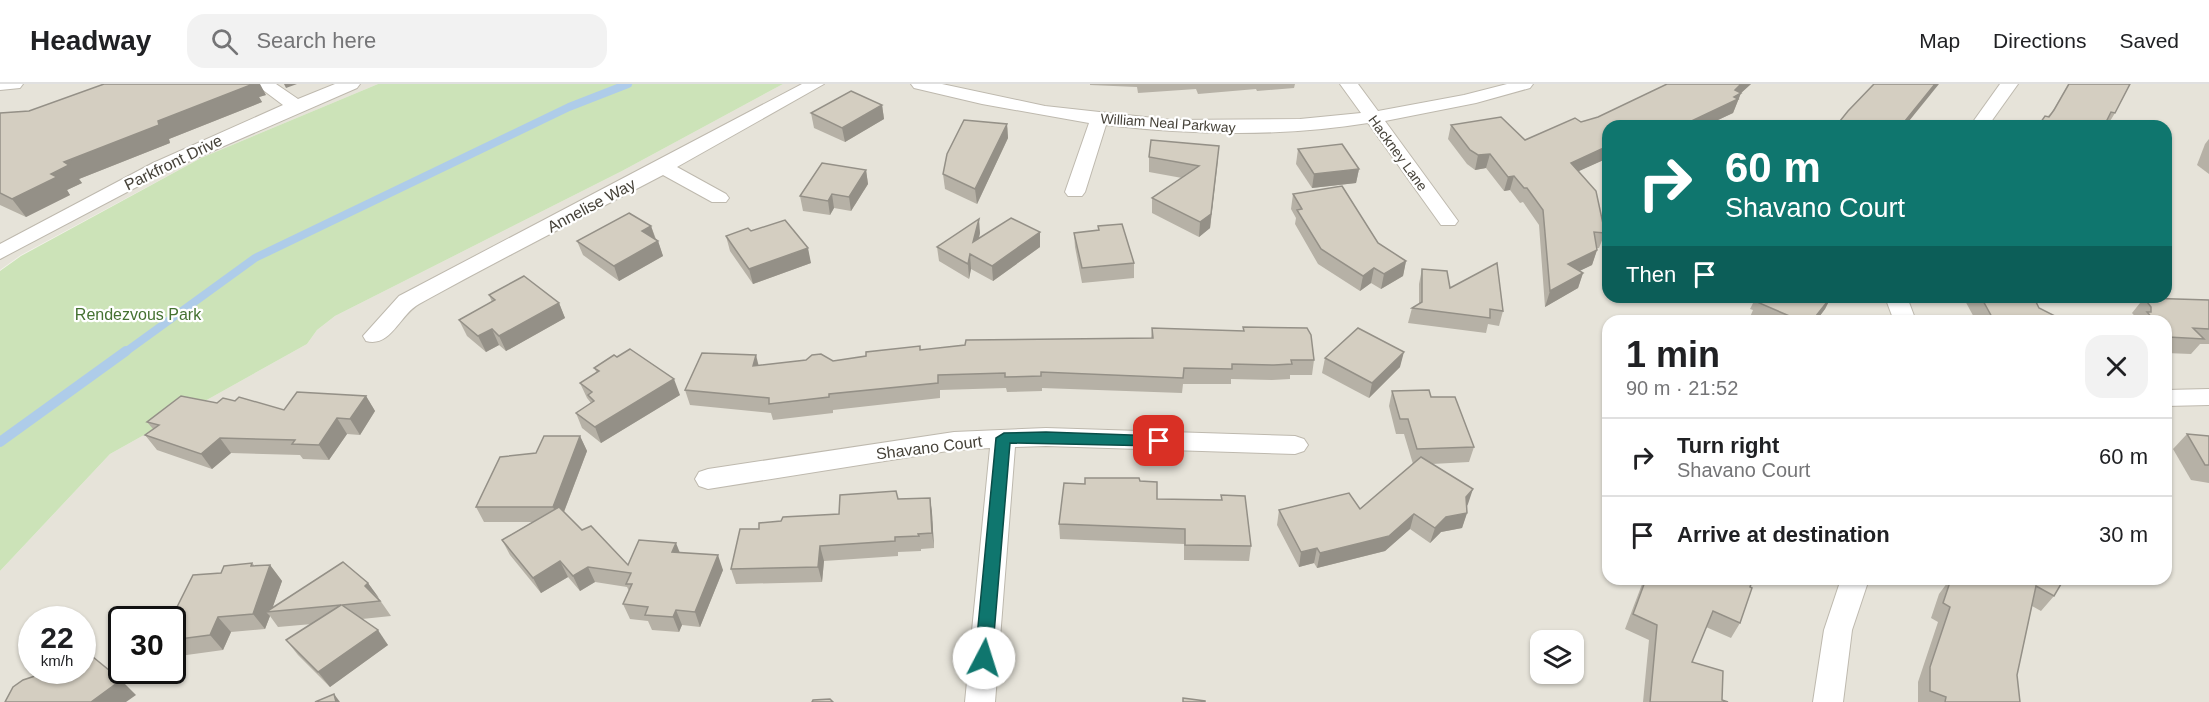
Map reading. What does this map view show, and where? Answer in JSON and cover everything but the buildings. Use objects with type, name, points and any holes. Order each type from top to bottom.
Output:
[{"type":"street","points":[[0,85],[14,84]]},
{"type":"street","points":[[264,84],[296,106]]},
{"type":"street","name":"Parkfront Drive","points":[[3,248],[160,167],[351,84]]},
{"type":"street","name":"Annelise Way","points":[[374,336],[407,301],[663,167],[815,84]]},
{"type":"street","name":"William Neal Parkway","points":[[920,84],[974,99],[1062,115],[1226,128],[1374,119],[1501,93],[1524,84]]},
{"type":"street","name":"Hackney Lane","points":[[1348,84],[1448,221]]},
{"type":"street","points":[[1983,120],[2009,84]]},
{"type":"street","points":[[1075,192],[1100,119]]},
{"type":"street","points":[[663,167],[719,198]]},
{"type":"street","points":[[2172,398],[2209,397]]},
{"type":"street","name":"Shavano Court","points":[[708,479],[954,441],[1004,438],[1046,437],[1295,445]]},
{"type":"street","points":[[980,702],[1004,438]]},
{"type":"street","points":[[1828,702],[1838,630],[1853,585]]},
{"type":"shaded area","points":[[0,84],[378,84],[201,158],[21,255],[0,270]]},
{"type":"shaded area","points":[[783,84],[2209,84],[2209,702],[0,702],[0,571],[110,454],[307,344],[317,330],[335,316],[622,171]]},
{"type":"green space","name":"Rendezvous Park","points":[[378,84],[783,84],[622,171],[335,316],[317,330],[307,344],[110,454],[0,571],[0,271],[21,256],[201,158]]},
{"type":"waterway","points":[[124,353],[255,258],[569,107],[628,84]]},
{"type":"waterway","points":[[0,442],[126,351]]},
{"type":"route","points":[[984,658],[1004,438],[1046,437],[1159,441]]}]
